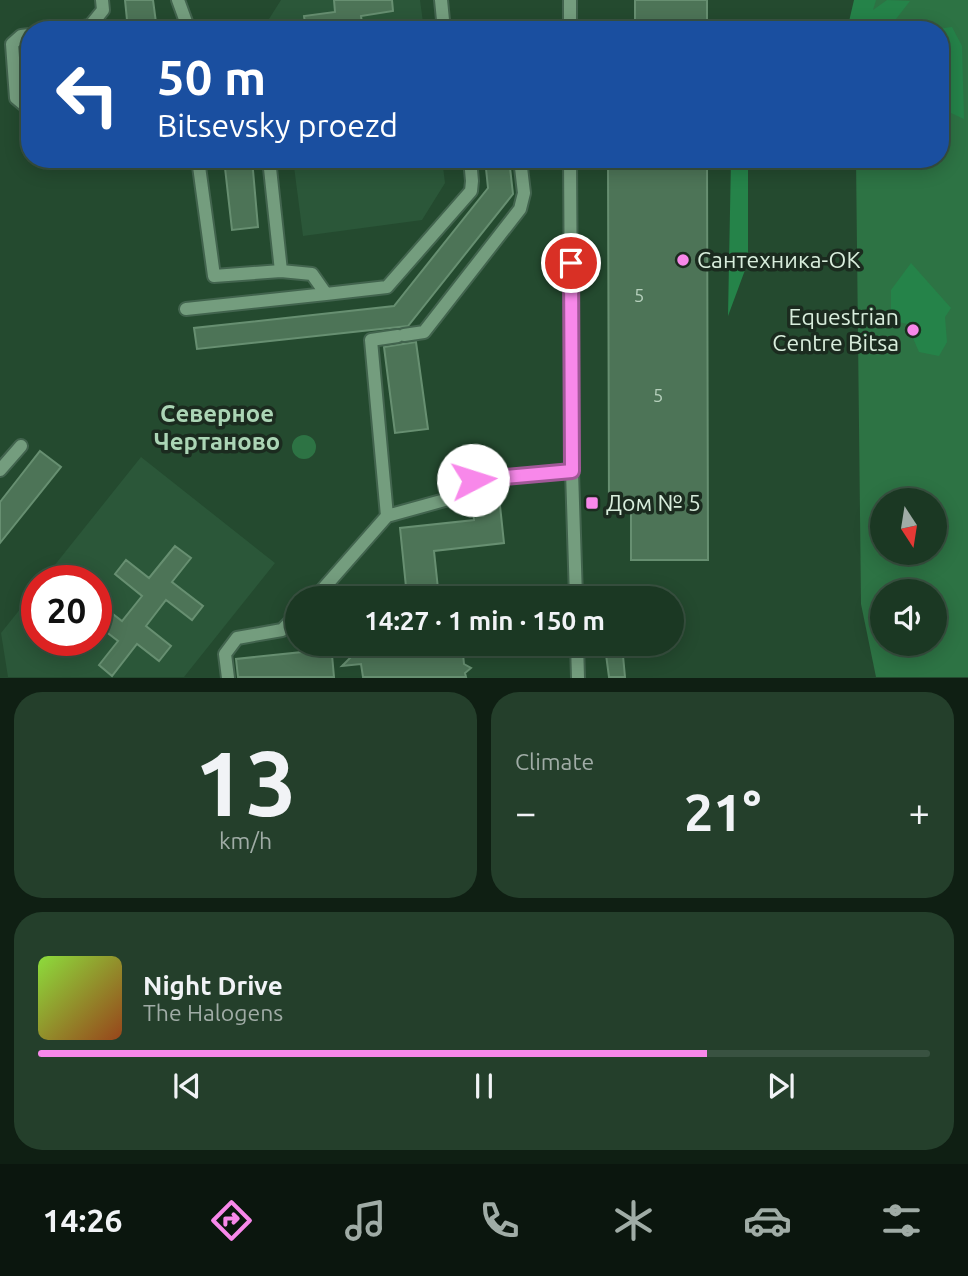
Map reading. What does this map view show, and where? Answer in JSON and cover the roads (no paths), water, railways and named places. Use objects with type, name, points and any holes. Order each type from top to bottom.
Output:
[{"type":"street","points":[[94,21],[103,10],[102,0]]},
{"type":"street","points":[[178,0],[186,21]]},
{"type":"street","points":[[441,0],[443,21]]},
{"type":"street","points":[[569,0],[570,21]]},
{"type":"street","points":[[21,37],[12,44],[16,97],[21,102]]},
{"type":"street","points":[[199,168],[214,276],[281,271],[312,274],[326,294]]},
{"type":"street","points":[[270,168],[281,271]]},
{"type":"street","points":[[186,309],[387,287],[471,191],[471,168]]},
{"type":"street","points":[[387,516],[371,340],[424,332],[520,209],[524,193],[521,168]]},
{"type":"street","points":[[570,168],[576,586]]},
{"type":"street","points":[[0,470],[21,446]]},
{"type":"street","points":[[326,586],[387,516],[452,498],[473,480],[572,471]]},
{"type":"street","points":[[228,677],[225,654],[237,638],[282,630],[285,627]]},
{"type":"street","points":[[577,656],[578,677]]},
{"type":"place","name":"Сантехника-ОК","points":[[683,260]]},
{"type":"place","name":"Equestrian Centre Bitsa","points":[[913,330]]},
{"type":"place","name":"Дом № 5","points":[[592,503]]},
{"type":"district","name":"Северное Чертаново","points":[[217,428]]}]
